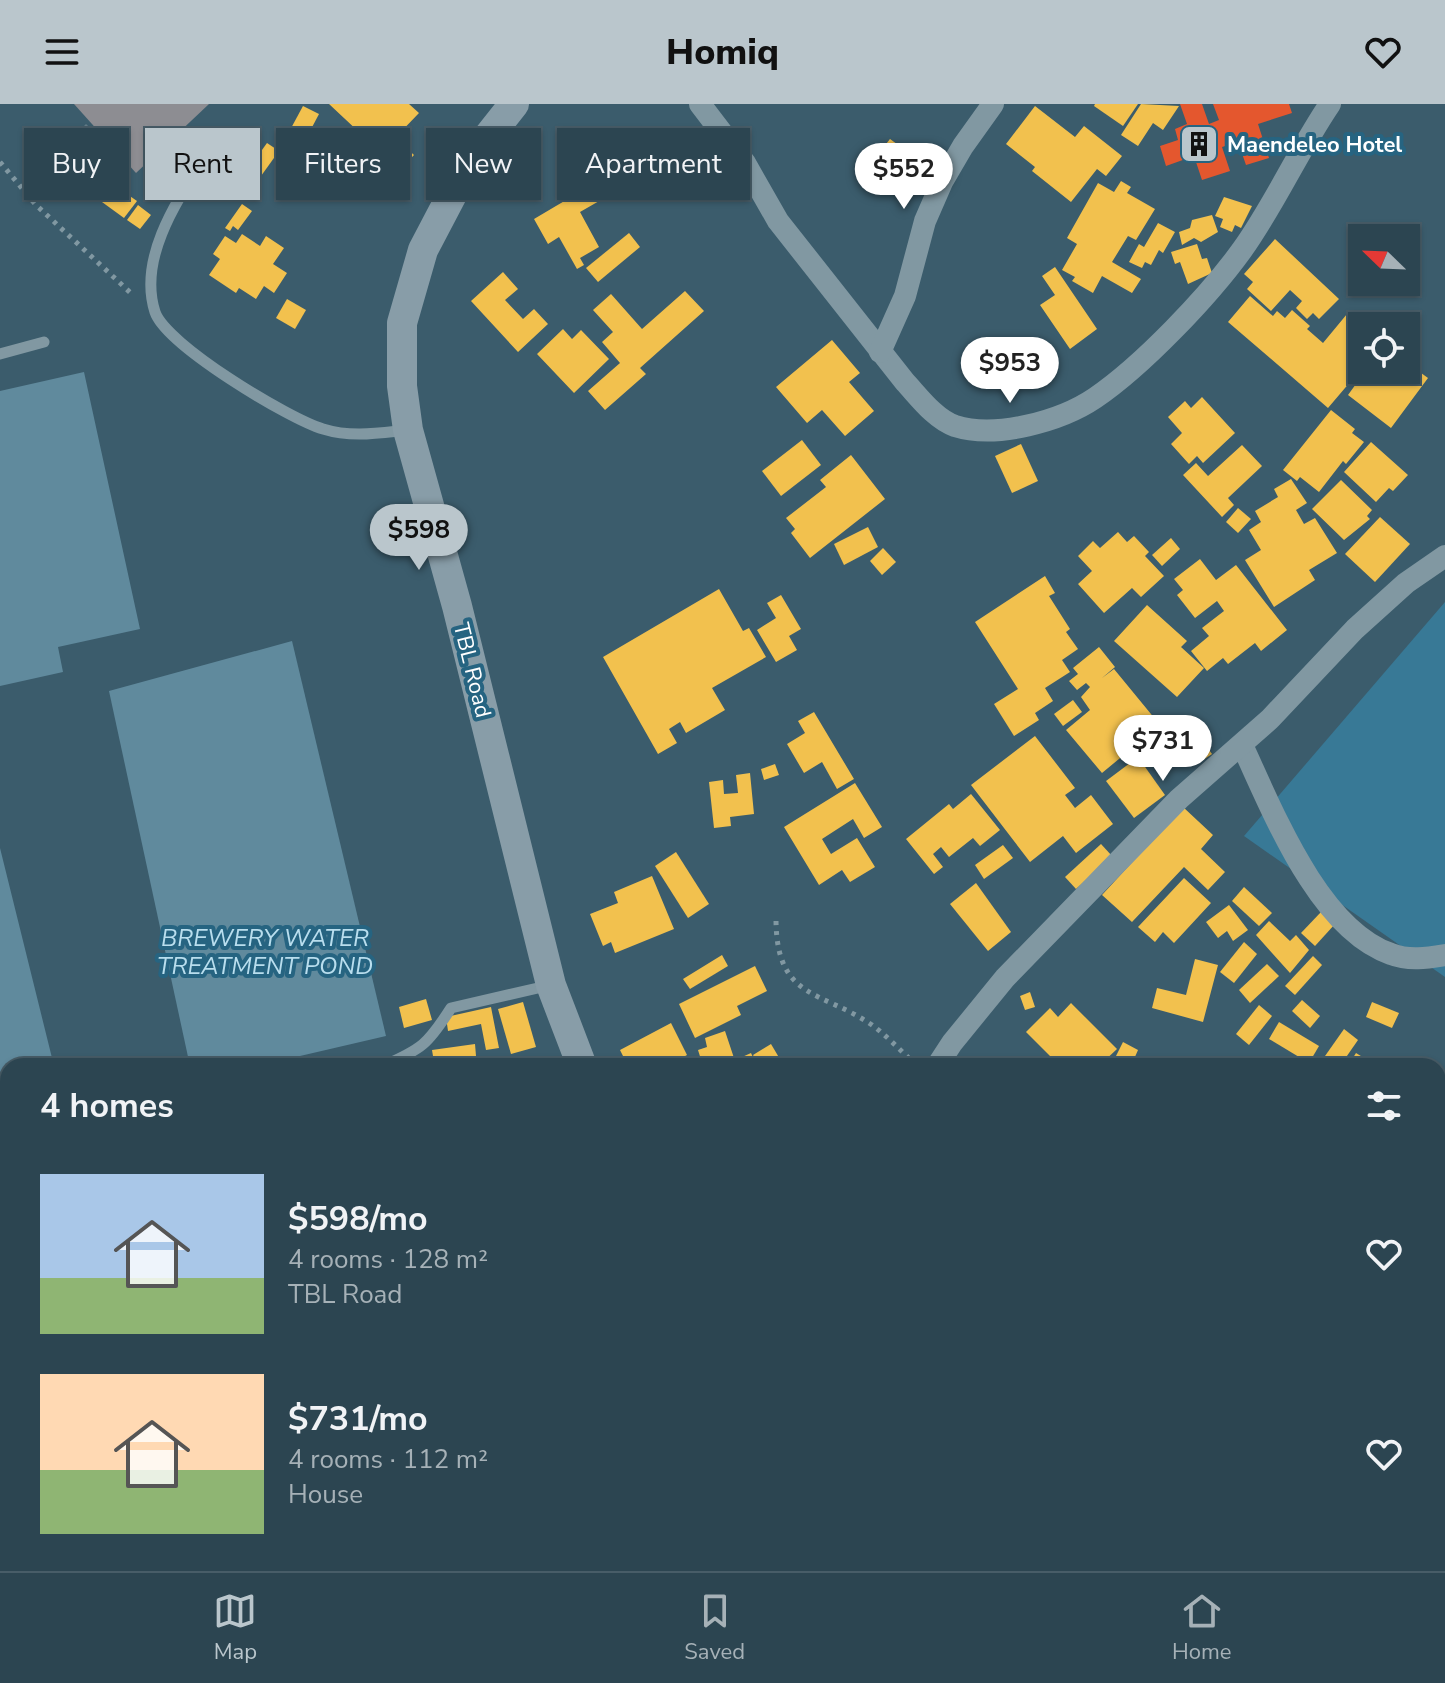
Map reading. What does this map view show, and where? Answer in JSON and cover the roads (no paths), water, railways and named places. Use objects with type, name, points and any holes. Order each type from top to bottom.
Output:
[{"type":"street","name":"TBL Road","points":[[514,104],[487,138],[423,250],[402,323],[402,386],[408,430],[457,606],[551,985],[573,1052]]},
{"type":"street","points":[[700,104],[745,163],[778,221],[880,352],[927,406],[954,425],[995,432],[1048,419],[1094,399],[1188,313],[1242,250],[1330,104]]},
{"type":"street","points":[[880,352],[905,296],[925,221],[942,182],[993,104]]},
{"type":"street","points":[[942,1058],[1005,978],[1179,799],[1270,719],[1355,629],[1406,583],[1445,556]]},
{"type":"street","points":[[1242,745],[1289,845],[1342,922],[1390,954],[1419,959],[1445,955]]},
{"type":"lane","points":[[178,200],[156,252],[152,285],[156,314],[184,345],[235,383],[288,414],[323,429],[358,436],[408,430]]},
{"type":"lane","points":[[0,354],[44,342]]},
{"type":"lane","points":[[402,1058],[418,1051],[451,1008],[551,985]]},
{"type":"water","points":[[84,372],[140,629],[58,647],[63,672],[0,686],[0,391]]},
{"type":"water","name":"BREWERY WATER TREATMENT POND","points":[[292,641],[386,1036],[291,1058],[188,1058],[109,691]]},
{"type":"water","points":[[0,848],[52,1058],[0,1058]]},
{"type":"place","name":"Maendeleo Hotel","points":[[1199,144]]}]
